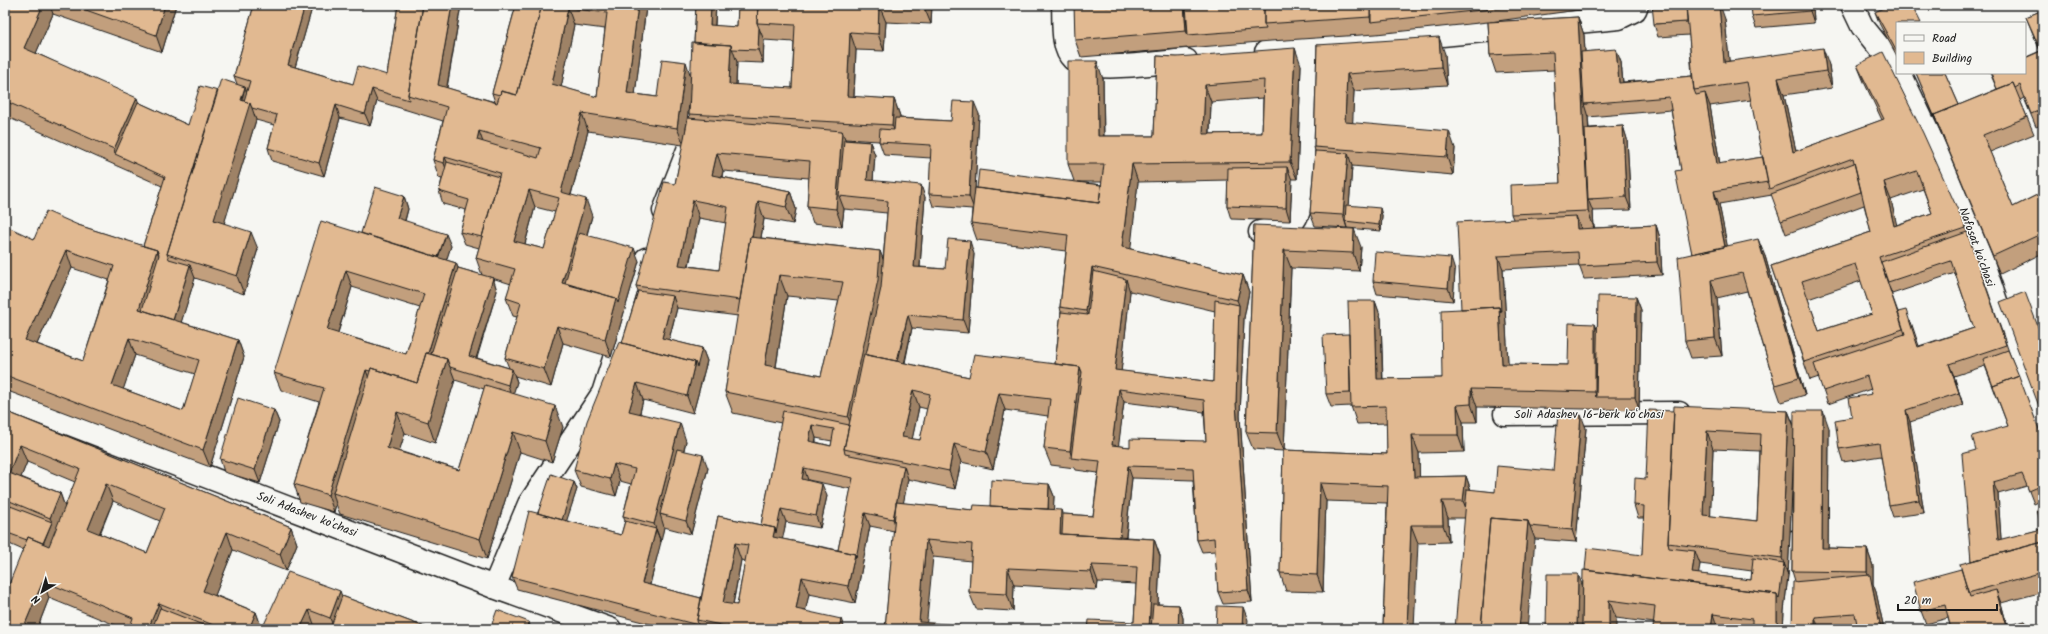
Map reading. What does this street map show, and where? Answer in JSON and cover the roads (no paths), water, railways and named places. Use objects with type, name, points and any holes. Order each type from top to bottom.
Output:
[{"type":"street","points":[[1063,5],[1064,42],[1072,59],[1084,64],[1120,67],[1206,58]]},
{"type":"street","points":[[1245,54],[1619,18],[1635,10],[1637,5]]},
{"type":"street","points":[[1852,5],[1862,26],[1896,68]]},
{"type":"street","points":[[1254,249],[1256,237],[1260,232],[1289,227],[1296,220],[1301,205],[1308,48]]},
{"type":"street","name":"Nafosat koʻchasi","points":[[1900,74],[1964,211],[2007,333],[2043,426]]},
{"type":"street","points":[[494,587],[528,504],[603,393],[654,234],[691,143],[692,127]]},
{"type":"street","name":"Soli Adashev ko'chasi","points":[[6,402],[494,587],[610,629]]},
{"type":"street","name":"Soli Adashev 16-berk koʻchasi","points":[[1505,414],[1700,413]]},
{"type":"street","points":[[1790,629],[1794,525]]}]
